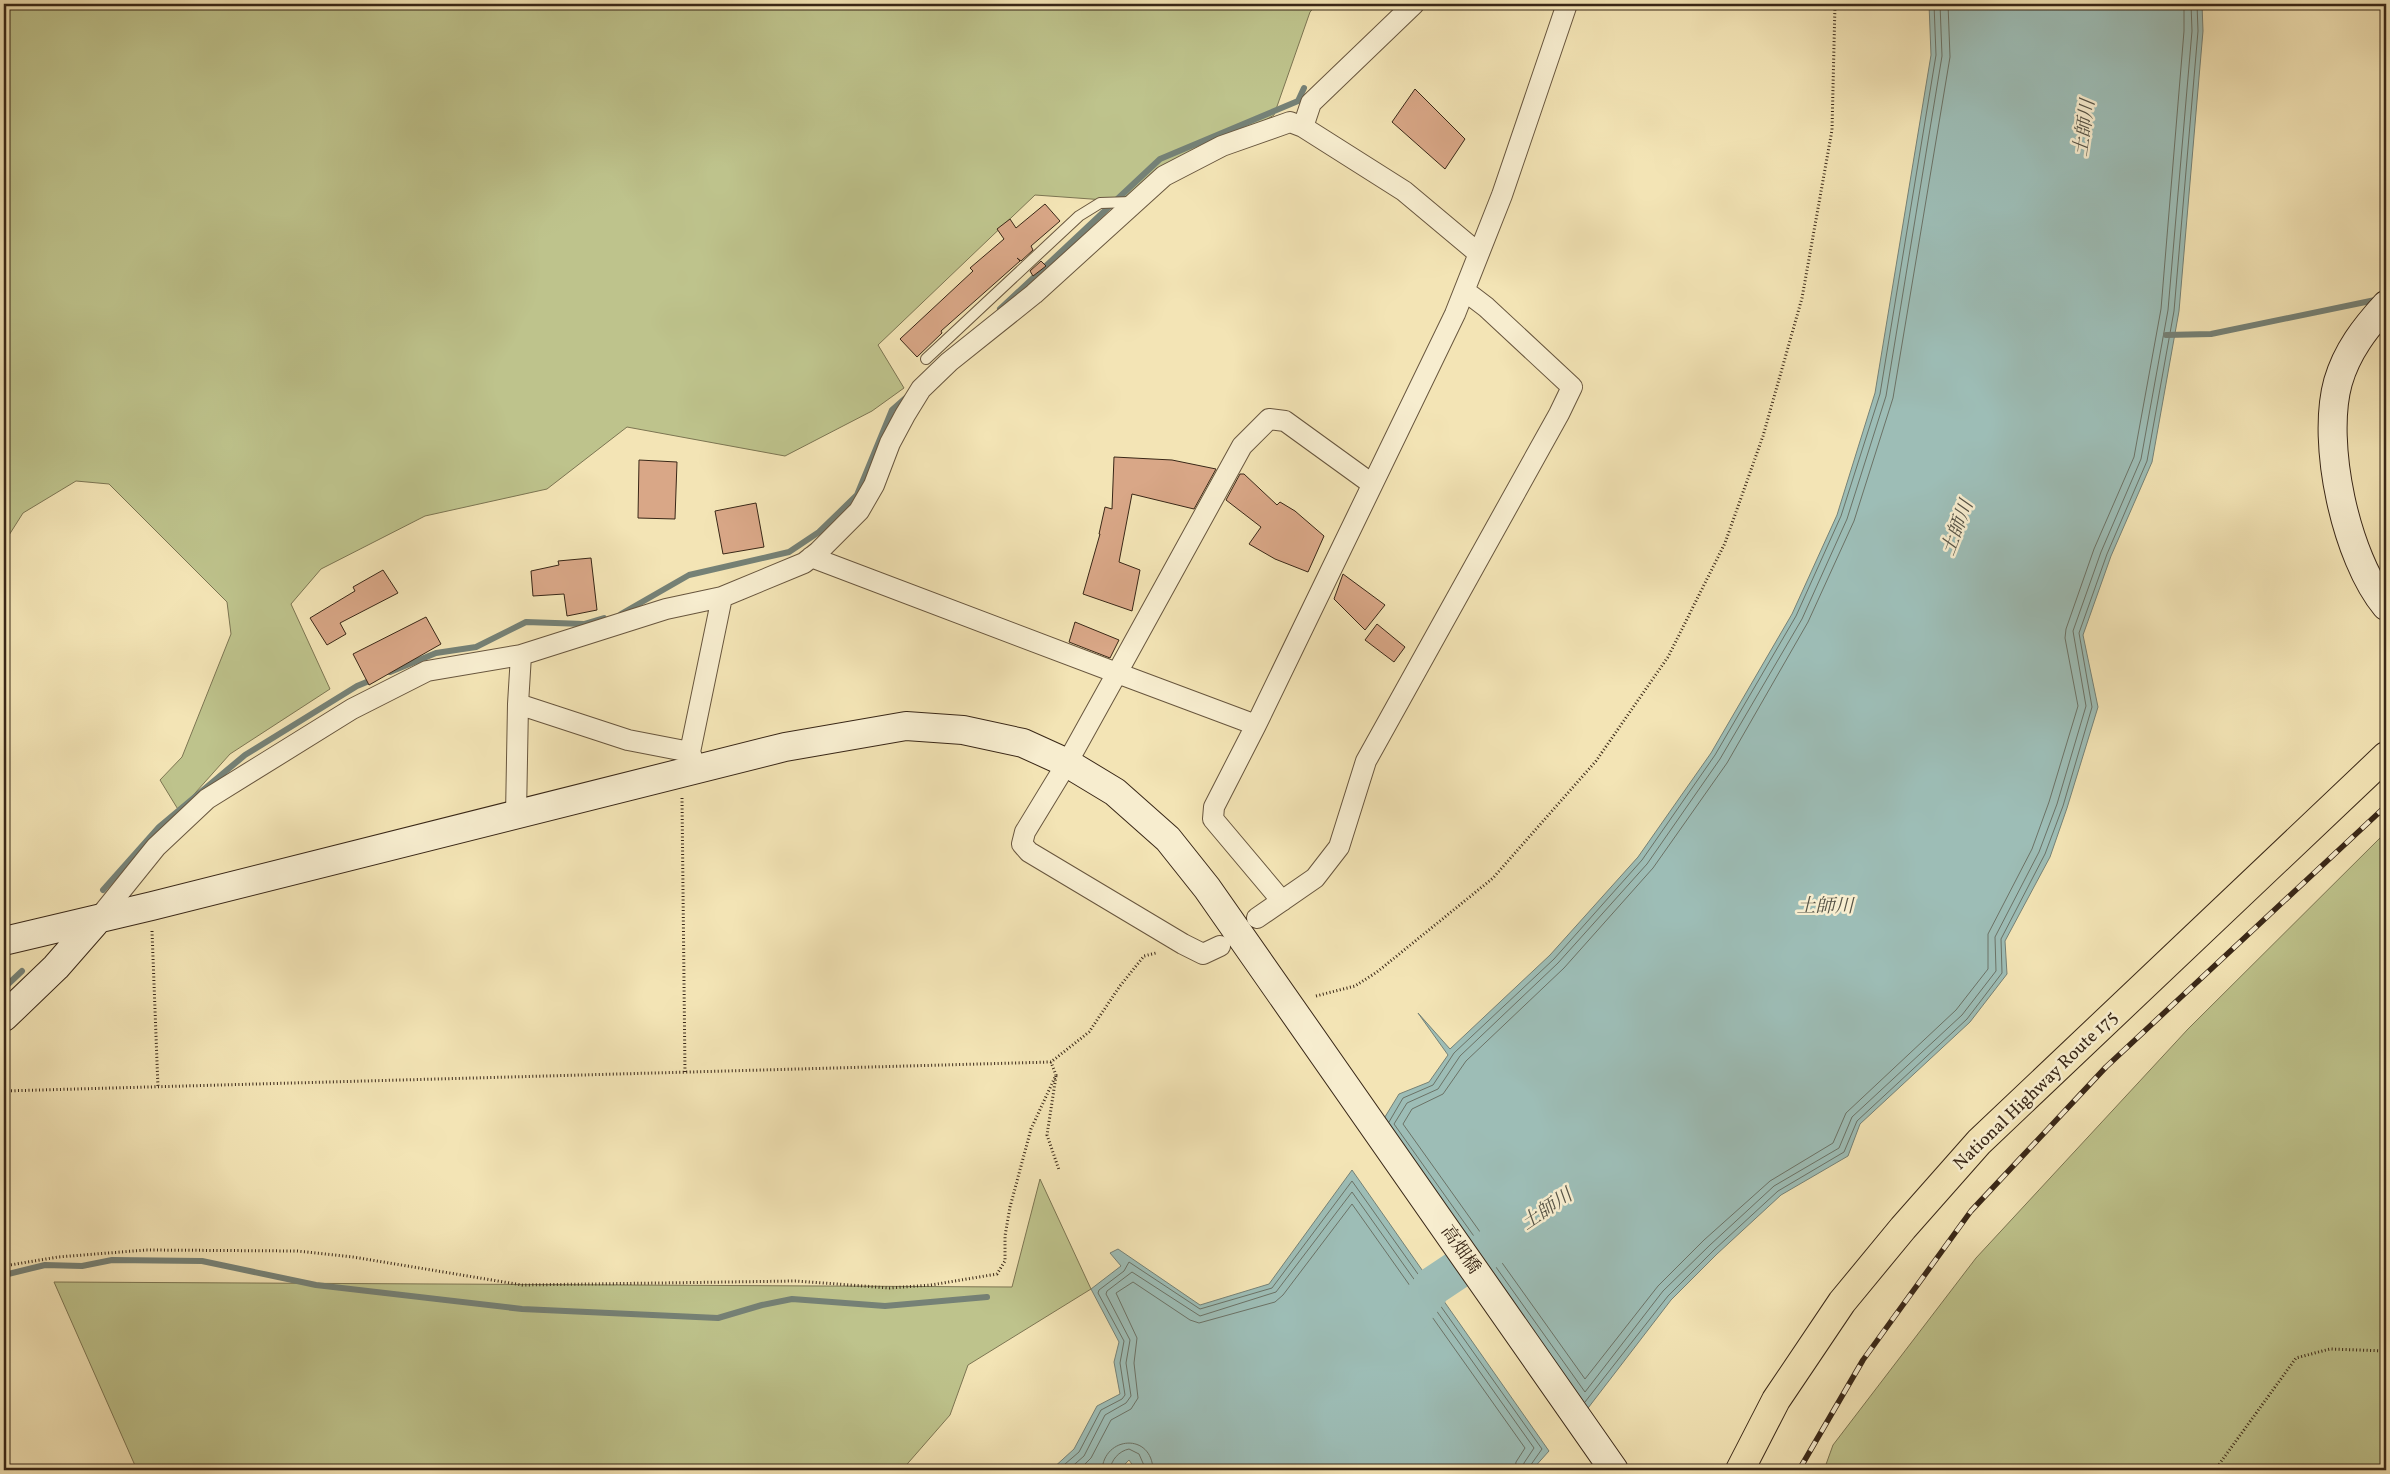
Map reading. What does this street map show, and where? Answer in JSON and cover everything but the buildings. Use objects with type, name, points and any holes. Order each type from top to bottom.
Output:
[{"type":"highway","name":"National Highway Route 175","points":[[1740,1470],[1776,1400],[1842,1302],[1979,1142],[2386,756]]},
{"type":"street","points":[[1303,127],[1311,103],[1414,4]]},
{"type":"street","points":[[1282,901],[1213,819],[1214,807],[1256,725],[1465,291],[1478,253],[1502,195],[1567,4]]},
{"type":"street","points":[[4,1017],[56,967],[98,919],[156,847],[207,799],[352,709],[427,671],[521,655],[666,609],[722,597],[804,562],[811,557],[859,511],[874,485],[890,444],[921,389],[949,362],[1034,294],[1164,176],[1222,146],[1290,122],[1303,127],[1404,192],[1478,253]]},
{"type":"street","points":[[1257,918],[1315,878],[1339,847],[1366,762],[1554,423],[1572,387],[1486,307],[1465,291]]},
{"type":"street","points":[[2386,306],[2352,347],[2338,382],[2332,423],[2337,478],[2352,543],[2379,598],[2386,606]]},
{"type":"street","points":[[1220,946],[1203,954],[1183,944],[1028,852],[1022,844],[1025,832],[1067,762],[1242,446],[1269,419],[1284,421],[1372,484]]},
{"type":"street","points":[[811,557],[1256,725]]},
{"type":"street","points":[[518,704],[694,761],[722,597]]},
{"type":"street","points":[[516,815],[521,655]]},
{"type":"street","name":"高畑橋","points":[[4,941],[516,815],[694,761],[906,726],[963,730],[1014,741],[1067,762],[1115,792],[1168,839],[1207,888],[1614,1470]]},
{"type":"lane","points":[[926,359],[1079,216],[1100,203],[1135,202]]},
{"type":"path","points":[[1316,996],[1355,986],[1377,972],[1493,878],[1596,761],[1668,657],[1725,543],[1763,436],[1802,298],[1832,130],[1834,4]]},
{"type":"path","points":[[682,795],[686,1073]]},
{"type":"path","points":[[152,906],[158,1088]]},
{"type":"path","points":[[4,1091],[1051,1062],[1089,1032],[1120,986],[1144,956],[1183,944]]},
{"type":"path","points":[[1051,1062],[1056,1075],[1047,1135],[1059,1170]]},
{"type":"path","points":[[4,1266],[58,1257],[146,1250],[297,1251],[353,1257],[522,1285],[796,1281],[890,1288],[931,1285],[980,1278],[997,1274],[1005,1261],[1005,1236],[1016,1184],[1032,1129],[1056,1075]]},
{"type":"path","points":[[2215,1470],[2296,1358],[2330,1349],[2386,1351]]},
{"type":"green space","points":[[4,4],[1317,4],[1310,12],[1274,115],[1133,202],[1035,195],[878,345],[904,388],[872,411],[785,456],[627,427],[547,489],[425,516],[321,569],[291,604],[330,689],[230,754],[179,811],[160,780],[182,757],[231,634],[227,602],[109,484],[76,481],[23,513],[4,543]]},
{"type":"green space","points":[[2386,832],[2386,1470],[1824,1470],[1833,1445],[1976,1258],[2188,1029]]},
{"type":"green space","points":[[1040,1179],[1091,1289],[968,1365],[950,1415],[902,1470],[137,1470],[54,1282],[1012,1287]]},
{"type":"water","name":"土師川","points":[[1929,4],[2202,4],[2203,31],[2179,311],[2152,462],[2111,556],[2083,635],[2098,707],[2050,857],[2005,941],[2007,974],[1970,1022],[1860,1124],[1848,1156],[1781,1195],[1717,1254],[1671,1300],[1585,1412],[1380,1125],[1399,1094],[1429,1082],[1448,1055],[1418,1013],[1450,1049],[1550,955],[1638,857],[1711,753],[1792,614],[1837,515],[1875,393],[1931,55]]},
{"type":"water","points":[[1352,1170],[1549,1451],[1532,1470],[1136,1470],[1129,1460],[1119,1470],[1051,1470],[1074,1449],[1097,1406],[1120,1394],[1114,1362],[1119,1342],[1091,1289],[1121,1266],[1110,1253],[1118,1249],[1200,1305],[1269,1284]]},
{"type":"waterway","points":[[1000,309],[1160,159],[1298,101],[1304,88]]},
{"type":"waterway","points":[[2166,335],[2211,334],[2380,299]]},
{"type":"waterway","points":[[621,614],[689,575],[789,552],[819,532],[857,495],[892,410],[909,395]]},
{"type":"waterway","points":[[390,672],[436,653],[476,647],[526,622],[584,624],[604,618]]},
{"type":"waterway","points":[[103,890],[159,827],[245,755],[357,686],[374,679]]},
{"type":"waterway","points":[[4,988],[22,971]]},
{"type":"waterway","name":"土師川","points":[[1400,1328],[1433,1286],[1502,1240]]},
{"type":"waterway","points":[[4,1275],[45,1265],[82,1266],[112,1260],[202,1261],[316,1285],[522,1309],[718,1318],[762,1305],[792,1299],[885,1306],[987,1297]]},
{"type":"railway","points":[[1799,1470],[1863,1360],[1971,1211],[2106,1067],[2386,806]]}]
